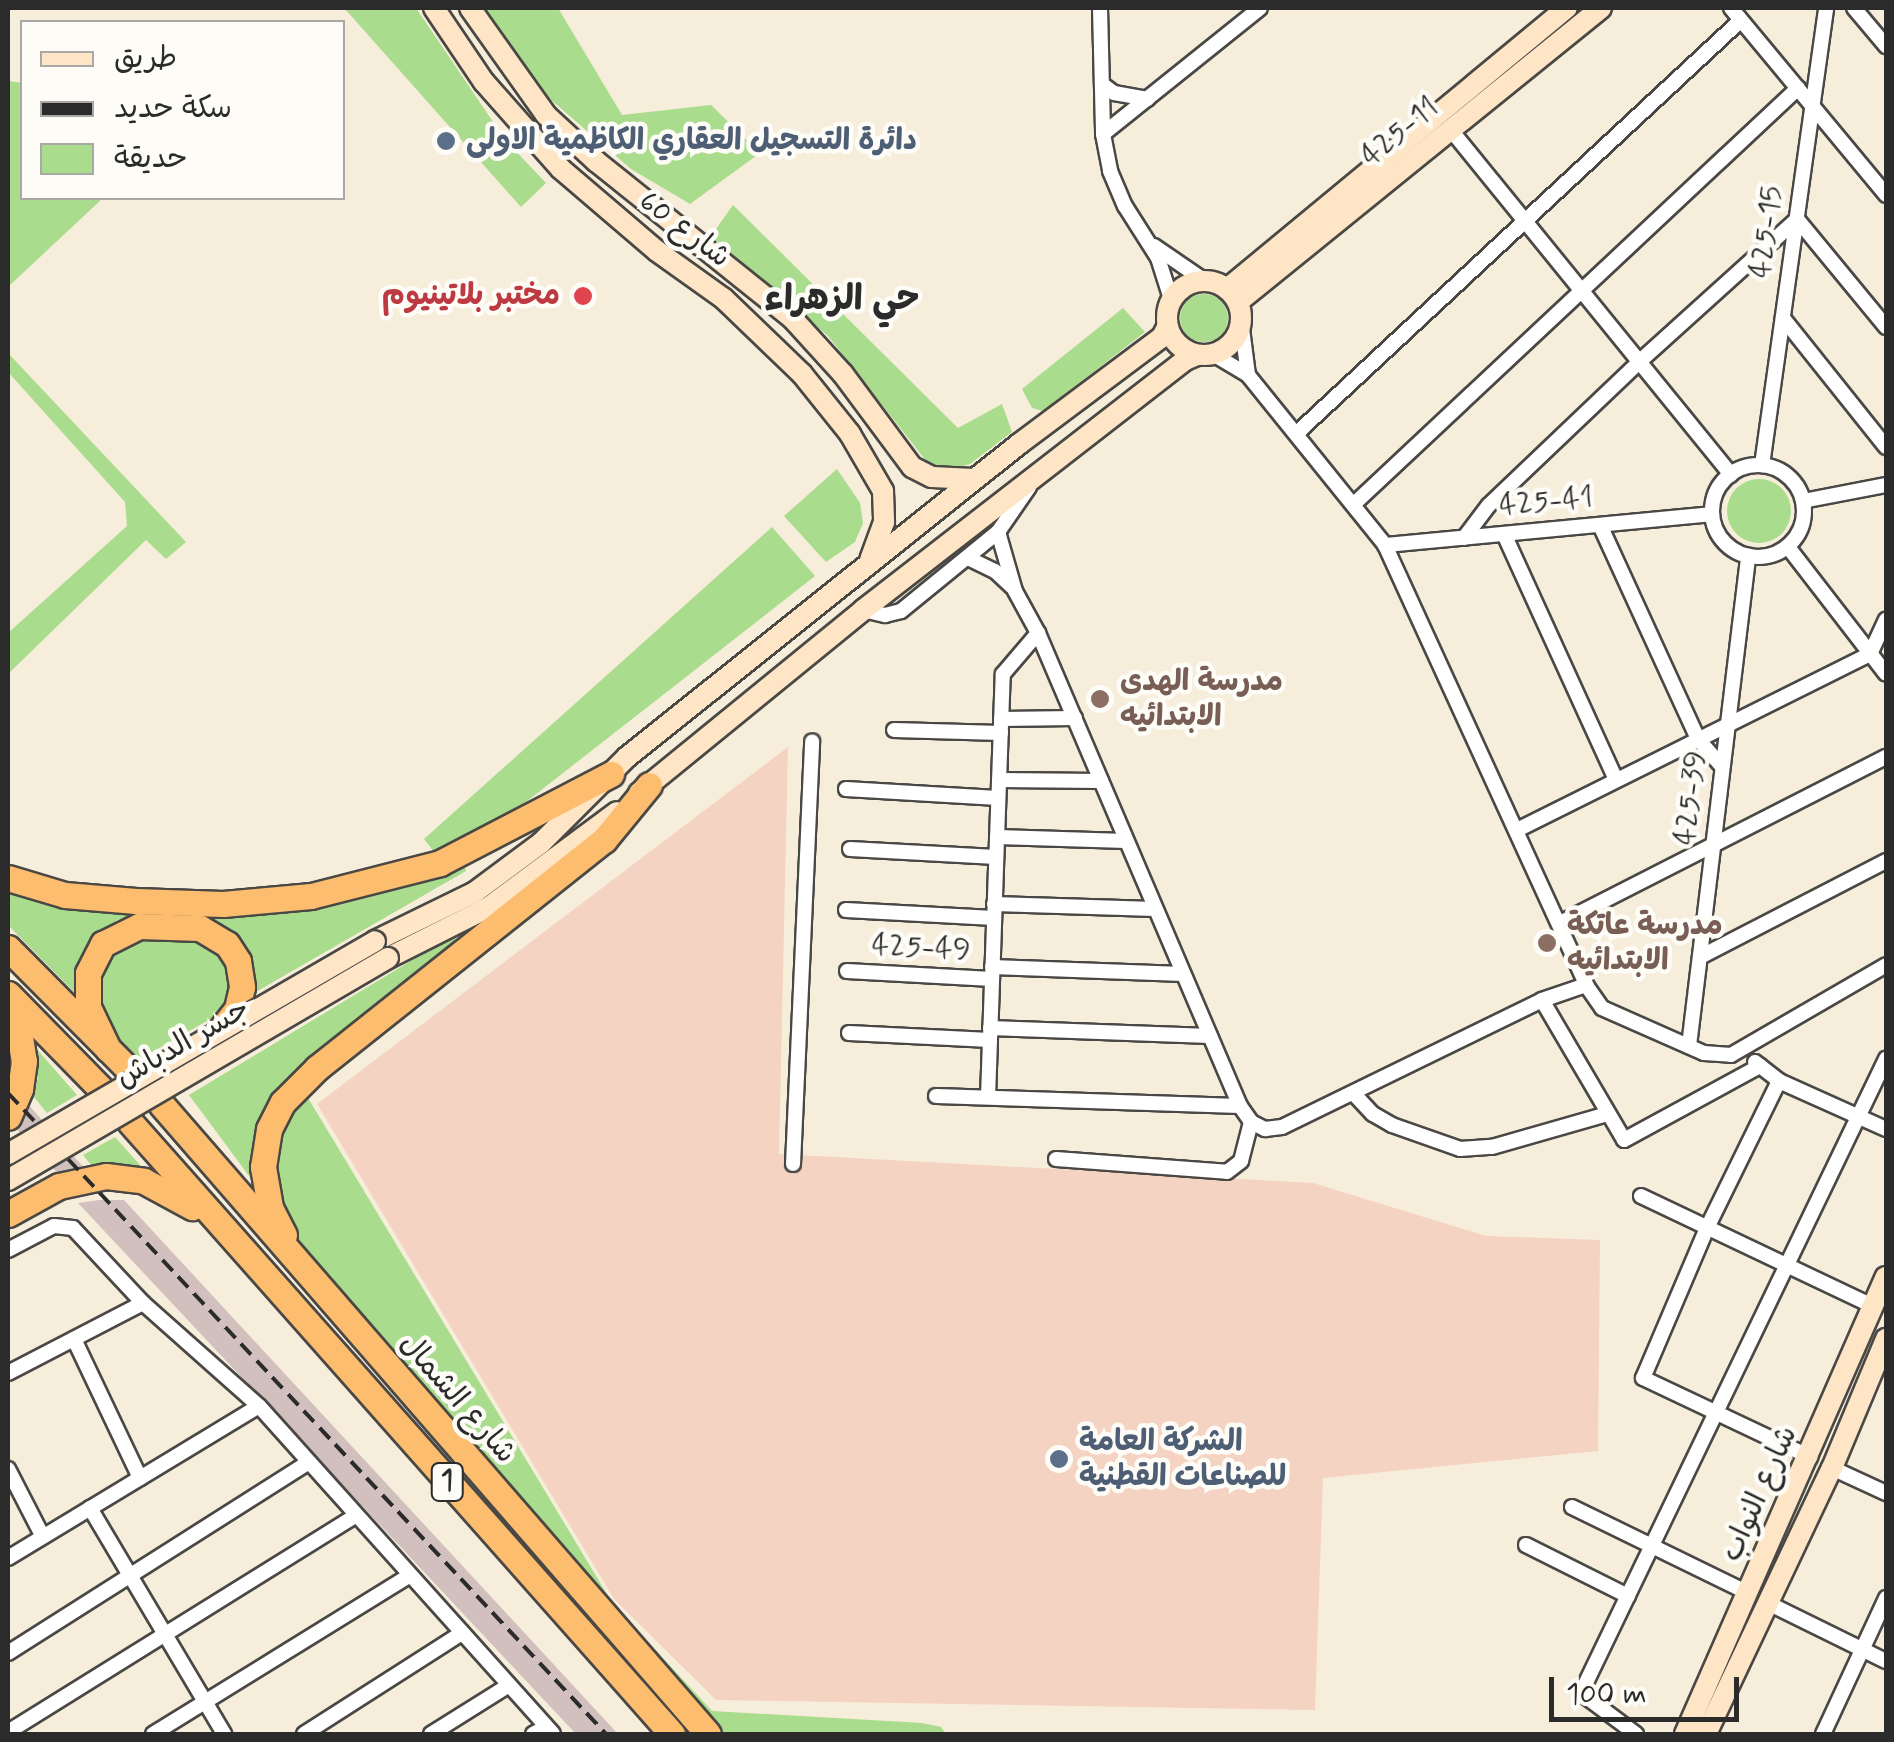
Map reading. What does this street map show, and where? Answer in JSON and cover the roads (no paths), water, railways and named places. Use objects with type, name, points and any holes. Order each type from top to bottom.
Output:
[{"type":"highway","points":[[8,878],[65,895],[136,901],[222,904],[311,896],[440,862],[612,773]]},
{"type":"highway","points":[[322,1294],[277,1222],[267,1195],[264,1153],[275,1113],[317,1068],[604,840],[641,791]]},
{"type":"highway","points":[[108,1048],[93,1022],[86,995],[88,973],[98,950],[116,934],[139,926],[185,925],[220,937],[238,961],[242,978],[238,1009],[220,1030]]},
{"type":"highway","points":[[8,948],[130,1070]]},
{"type":"highway","points":[[8,994],[100,1088]]},
{"type":"highway","points":[[8,1012],[20,1037],[24,1061],[20,1089],[8,1117]]},
{"type":"highway","name":"شارع الشمال","points":[[161,1104],[708,1734]]},
{"type":"highway","name":"شارع الشمال","points":[[130,1122],[672,1734]]},
{"type":"highway","points":[[8,1214],[60,1186],[86,1178],[115,1176],[160,1187],[222,1229]]},
{"type":"street","name":"شارع 60","points":[[434,8],[524,131],[632,230],[723,298],[780,351],[850,434],[884,491],[884,522],[868,563]]},
{"type":"street","name":"شارع 60","points":[[470,8],[546,115],[597,162],[700,240],[824,351],[912,467],[932,477],[974,479]]},
{"type":"street","points":[[381,950],[475,892],[541,843],[612,773],[820,602],[1054,416],[1162,337],[1172,299],[1110,171],[1103,134],[1100,8]]},
{"type":"street","points":[[1103,134],[1260,8]]},
{"type":"street","name":"425-11","points":[[1235,304],[1567,8]]},
{"type":"street","name":"425-11","points":[[1235,304],[1601,8]]},
{"type":"street","points":[[1731,8],[1886,194]]},
{"type":"street","name":"425-15","points":[[1762,465],[1826,8]]},
{"type":"street","points":[[1854,8],[1886,46]]},
{"type":"street","points":[[1298,432],[1741,20]]},
{"type":"street","points":[[1102,84],[1114,93],[1147,99]]},
{"type":"street","points":[[1355,502],[1798,88]]},
{"type":"street","points":[[1451,130],[1731,474]]},
{"type":"street","points":[[632,230],[643,234],[656,230],[661,222],[659,209]]},
{"type":"street","points":[[1464,538],[1489,505],[1797,218],[1886,327]]},
{"type":"street","points":[[1146,239],[1235,304],[1248,375]]},
{"type":"street","points":[[679,266],[679,245],[700,240]]},
{"type":"street","points":[[1172,299],[1192,283],[1205,281]]},
{"type":"street","points":[[381,950],[489,907],[1184,360],[1232,342],[1235,304]]},
{"type":"street","points":[[1783,318],[1886,447]]},
{"type":"street","points":[[1167,326],[1178,345],[1248,375],[1355,502],[1385,545],[1586,985],[1602,1008],[1719,1056],[1742,1052],[1886,965]]},
{"type":"street","points":[[1054,416],[1054,437],[1073,446]]},
{"type":"street","points":[[843,584],[848,603],[885,615],[902,611],[970,559],[998,532],[1038,474],[1039,449],[1018,444]]},
{"type":"street","points":[[1762,465],[1788,476],[1804,500],[1798,534],[1788,547],[1762,557],[1748,556],[1723,541],[1712,514],[1720,484],[1731,474],[1762,465]]},
{"type":"street","points":[[1804,500],[1886,485]]},
{"type":"street","name":"425-41","points":[[1385,545],[1712,514]]},
{"type":"street","points":[[1600,524],[1698,739],[1722,767]]},
{"type":"street","points":[[998,532],[1015,591],[1038,633],[1240,1106],[1251,1122],[1265,1129],[1282,1127],[1542,1000],[1586,985]]},
{"type":"street","points":[[1504,534],[1616,780]]},
{"type":"street","points":[[1788,547],[1886,674]]},
{"type":"street","name":"425-39","points":[[1689,1046],[1748,556]]},
{"type":"street","points":[[970,559],[995,571],[1015,591]]},
{"type":"street","points":[[820,602],[839,607],[843,626]]},
{"type":"street","points":[[1517,830],[1870,654],[1886,619]]},
{"type":"street","points":[[988,1097],[1003,674],[1038,633]]},
{"type":"street","points":[[894,730],[1001,726],[1075,718]]},
{"type":"street","points":[[793,1164],[812,740]]},
{"type":"street","points":[[1560,923],[1886,757]]},
{"type":"street","points":[[612,773],[632,778],[641,791]]},
{"type":"street","points":[[999,780],[1101,781]]},
{"type":"street","points":[[846,788],[998,798]]},
{"type":"street","points":[[997,838],[1126,841]]},
{"type":"street","points":[[850,849],[996,857]]},
{"type":"street","points":[[1700,957],[1886,861]]},
{"type":"street","points":[[846,910],[1155,909]]},
{"type":"street","name":"جسر الدباش","points":[[8,1154],[220,1030],[381,950]]},
{"type":"street","name":"جسر الدباش","points":[[8,1180],[381,950]]},
{"type":"street","name":"425-49","points":[[847,971],[1183,974]]},
{"type":"street","points":[[1542,1000],[1617,1134],[1624,1140],[1634,1138],[1760,1066]]},
{"type":"street","points":[[848,1033],[1210,1036]]},
{"type":"street","points":[[1742,1052],[1779,1081],[1886,1129]]},
{"type":"street","points":[[1636,1734],[1582,1698],[1652,1544],[1791,1265],[1886,1058]]},
{"type":"street","points":[[1779,1081],[1707,1228],[1643,1378],[1810,1458]]},
{"type":"street","points":[[1354,1095],[1373,1114],[1392,1125],[1460,1149],[1492,1147],[1606,1114]]},
{"type":"street","points":[[936,1096],[1240,1106]]},
{"type":"street","points":[[1056,1159],[1226,1172],[1241,1161],[1251,1122]]},
{"type":"street","points":[[1641,1196],[1873,1306]]},
{"type":"street","points":[[8,1250],[54,1226],[73,1228],[143,1303],[258,1406],[509,1685],[544,1732]]},
{"type":"street","name":"شارع النواب","points":[[1685,1734],[1810,1458],[1886,1277]]},
{"type":"street","points":[[8,1374],[143,1303]]},
{"type":"street","points":[[74,1339],[140,1478]]},
{"type":"street","name":"شارع النواب","points":[[1706,1734],[1832,1468],[1886,1339]]},
{"type":"street","points":[[8,1558],[258,1406]]},
{"type":"street","points":[[8,1653],[309,1462]]},
{"type":"street","points":[[8,1468],[43,1537]]},
{"type":"street","points":[[1832,1468],[1886,1494]]},
{"type":"street","points":[[1572,1507],[1748,1593]]},
{"type":"street","points":[[90,1508],[224,1734]]},
{"type":"street","points":[[8,1732],[356,1514]]},
{"type":"street","points":[[1526,1545],[1628,1596]]},
{"type":"street","points":[[153,1734],[410,1575]]},
{"type":"street","points":[[1823,1734],[1886,1598]]},
{"type":"street","points":[[1768,1603],[1886,1660]]},
{"type":"street","points":[[304,1734],[462,1633]]},
{"type":"street","points":[[431,1734],[509,1685]]},
{"type":"railway","points":[[8,1093],[37,1124]]},
{"type":"railway","points":[[68,1159],[606,1734]]},
{"type":"place","name":"دائرة التسجيل العقاري الكاظمية الاولى","points":[[446,141]]},
{"type":"place","name":"مختبر بلاتينيوم","points":[[583,296]]},
{"type":"place","name":"مدرسة الهدى الابتدائيه","points":[[1100,699]]},
{"type":"place","name":"مدرسة عاتكة الابتدائيه","points":[[1547,943]]},
{"type":"place","name":"الشركة العامة للصناعات القطنية","points":[[1059,1459]]},
{"type":"district","name":"حي الزهراء","points":[[842,299]]}]
